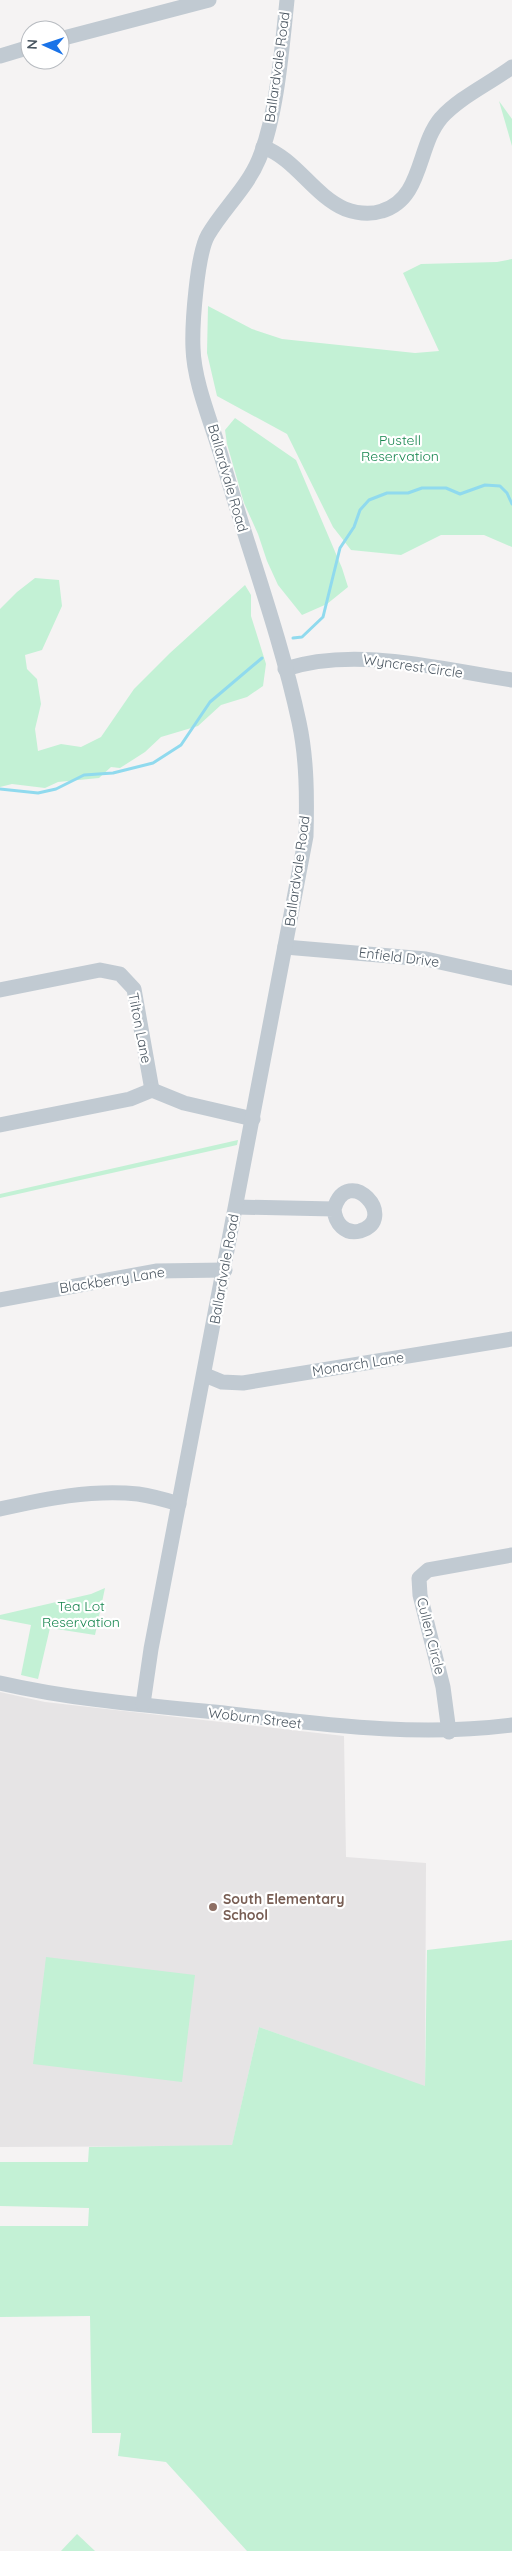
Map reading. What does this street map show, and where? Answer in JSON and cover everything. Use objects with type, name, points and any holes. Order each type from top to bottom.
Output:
[{"type":"street","points":[[70,36],[209,0]]},
{"type":"street","name":"Ballardvale Road","points":[[143,1704],[304,844],[307,804],[300,724],[271,616],[244,535],[198,381],[193,348],[198,282],[205,241],[241,192],[256,165],[263,147],[275,89],[287,0]]},
{"type":"street","points":[[0,56],[20,50]]},
{"type":"street","points":[[263,147],[280,154],[323,194],[342,207],[366,213],[386,210],[402,200],[410,189],[428,140],[441,118],[512,67]]},
{"type":"street","name":"Wyncrest Circle","points":[[285,669],[316,661],[355,658],[512,680]]},
{"type":"street","name":"Enfield Drive","points":[[285,947],[426,959],[512,978]]},
{"type":"street","name":"Tilton Lane","points":[[0,990],[100,970],[120,974],[134,989],[152,1090]]},
{"type":"street","points":[[0,1125],[130,1098],[152,1090],[184,1104],[253,1119]]},
{"type":"street","points":[[236,1208],[334,1209]]},
{"type":"street","name":"Blackberry Lane","points":[[0,1300],[156,1271],[224,1270]]},
{"type":"street","name":"Monarch Lane","points":[[205,1375],[222,1382],[243,1383],[512,1339]]},
{"type":"street","points":[[0,1509],[66,1496],[100,1494],[138,1494],[179,1504]]},
{"type":"street","name":"Cullen Circle","points":[[449,1732],[443,1687],[420,1596],[419,1578],[424,1572],[437,1568],[512,1555]]},
{"type":"street","name":"Woburn Street","points":[[0,1683],[80,1697],[370,1730],[449,1732],[512,1725]]},
{"type":"shaded area","name":"South Elementary School","points":[[0,1692],[45,1702],[344,1736],[346,1857],[426,1863],[425,2087],[259,2027],[232,2146],[0,2147]]},
{"type":"green space","points":[[499,101],[512,119],[512,146]]},
{"type":"green space","name":"Pustell Reservation","points":[[512,259],[512,547],[484,535],[441,535],[401,555],[351,550],[333,527],[287,434],[217,396],[207,353],[208,306],[252,329],[282,339],[415,353],[439,351],[403,273],[421,264],[497,262]]},
{"type":"green space","points":[[235,418],[296,460],[342,568],[348,587],[327,604],[302,615],[278,585],[244,503],[227,444],[225,430]]},
{"type":"green space","points":[[35,578],[59,580],[62,606],[42,650],[25,655],[27,669],[37,679],[41,704],[35,729],[38,751],[61,744],[81,747],[101,737],[134,689],[170,653],[245,585],[251,595],[251,616],[266,664],[263,686],[247,697],[221,705],[198,726],[161,737],[145,752],[120,768],[111,767],[99,778],[58,782],[45,788],[12,784],[0,787],[0,609]]},
{"type":"green space","points":[[238,1140],[237,1145],[0,1198],[0,1194]]},
{"type":"green space","name":"Tea Lot Reservation","points":[[105,1588],[95,1635],[50,1628],[38,1679],[21,1675],[31,1625],[0,1619],[0,1615],[91,1594]]},
{"type":"green space","points":[[512,1940],[512,2551],[247,2551],[166,2462],[118,2456],[121,2433],[92,2433],[90,2316],[0,2317],[0,2226],[88,2226],[89,2208],[0,2206],[0,2162],[88,2162],[89,2147],[232,2145],[259,2027],[425,2086],[427,1950]]},
{"type":"green space","points":[[46,1957],[195,1975],[182,2082],[33,2064]]},
{"type":"green space","points":[[77,2534],[95,2551],[61,2551]]},
{"type":"waterway","points":[[293,638],[302,637],[323,617],[340,548],[354,527],[360,510],[369,500],[387,493],[408,493],[422,488],[446,488],[460,494],[485,485],[500,486],[507,493],[512,504]]},
{"type":"waterway","points":[[0,789],[38,793],[56,789],[84,775],[113,773],[153,763],[181,745],[210,702],[262,658]]},
{"type":"place","name":"South Elementary School","points":[[213,1907]]}]
